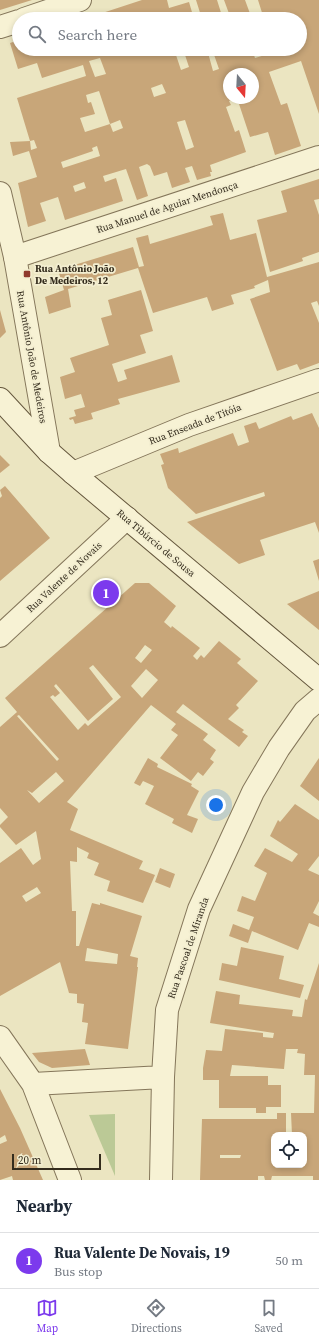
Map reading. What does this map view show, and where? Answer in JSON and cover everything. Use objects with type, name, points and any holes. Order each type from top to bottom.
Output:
[{"type":"street","points":[[45,12],[80,0]]},
{"type":"street","points":[[0,27],[12,23]]},
{"type":"street","name":"Rua Manuel de Aguiar Mendonça","points":[[15,256],[319,157]]},
{"type":"street","name":"Rua Antônio João de Medeiros","points":[[0,193],[15,256],[49,452]]},
{"type":"street","name":"Rua Enseada de Titóia","points":[[73,473],[189,425],[319,380]]},
{"type":"street","name":"Rua Tibúrcio de Sousa","points":[[0,399],[49,452],[319,680]]},
{"type":"street","name":"Rua Valente de Novais","points":[[0,636],[127,518]]},
{"type":"street","name":"Rua Pascoal de Miranda","points":[[161,1180],[162,1077],[167,1010],[199,909],[253,792],[283,742],[306,711],[319,699]]},
{"type":"street","points":[[0,1037],[33,1084],[70,1180]]},
{"type":"street","points":[[33,1084],[162,1077]]},
{"type":"green space","points":[[115,1114],[115,1176],[89,1115]]},
{"type":"building","points":[[0,0],[32,0],[0,10]]},
{"type":"building","points":[[142,0],[167,0],[169,8],[189,2],[192,12],[105,12]]},
{"type":"building","points":[[196,0],[217,0],[221,12],[200,12]]},
{"type":"building","points":[[224,0],[245,0],[249,12],[228,12]]},
{"type":"building","points":[[258,0],[319,0],[319,114],[301,61],[269,72],[281,105],[287,103],[301,146],[275,155],[268,132],[250,137],[239,104],[259,104],[259,68],[223,68],[223,104],[231,105],[226,107],[235,132],[239,130],[246,152],[210,165],[212,172],[210,172],[211,176],[197,180],[192,166],[185,168],[190,182],[172,188],[167,172],[154,176],[150,166],[147,164],[139,167],[148,196],[137,200],[126,169],[103,176],[105,182],[116,178],[123,201],[65,220],[58,197],[40,203],[46,221],[28,227],[18,183],[37,177],[29,151],[13,156],[10,142],[30,141],[17,98],[86,76],[83,65],[42,78],[37,63],[18,69],[14,56],[176,56],[181,70],[189,67],[185,56],[209,56],[213,71],[219,69],[214,56],[254,56],[255,58],[262,56],[307,56],[307,12],[262,12]],"holes":[[[100,58],[106,74],[95,77],[89,61]],[[162,84],[166,93],[154,97],[151,88]],[[99,91],[110,124],[85,132],[80,118],[95,114],[91,102],[88,103],[86,95]],[[120,120],[123,128],[113,132],[110,124]],[[185,120],[194,147],[186,150],[177,122]],[[34,140],[37,148],[31,150],[30,141]],[[97,146],[100,156],[63,168],[61,162],[93,151],[92,148]],[[84,182],[86,188],[75,192],[73,186]]]},
{"type":"building","points":[[319,179],[319,199],[314,200],[319,215],[319,252],[302,258],[303,261],[270,272],[257,220],[287,212],[281,191]]},
{"type":"building","points":[[223,213],[230,240],[256,233],[267,277],[319,262],[319,306],[317,301],[311,303],[319,323],[319,363],[300,370],[297,364],[277,371],[250,299],[270,292],[268,280],[254,286],[255,288],[231,295],[234,304],[212,311],[207,297],[153,313],[138,268],[68,289],[71,307],[49,314],[45,297],[64,290],[58,270],[133,247],[139,267],[144,266],[136,238],[148,235],[150,244],[213,225],[210,216]]},
{"type":"building","points":[[141,290],[153,331],[140,335],[146,353],[112,364],[118,382],[127,379],[124,370],[172,355],[180,382],[118,399],[120,404],[91,413],[93,419],[75,424],[73,419],[70,420],[69,418],[76,416],[74,410],[85,407],[81,394],[65,399],[60,377],[75,372],[70,358],[109,345],[101,318],[112,315],[108,300]]},
{"type":"building","points":[[0,310],[6,332],[0,338]]},
{"type":"building","points":[[312,413],[319,428],[319,533],[315,522],[260,540],[265,555],[239,564],[187,522],[265,496],[264,492],[196,514],[168,488],[161,465],[164,464],[160,454],[178,448],[179,453],[233,433],[238,446],[249,442],[244,426],[256,422],[259,429],[291,416],[293,420]]},
{"type":"building","points":[[0,455],[10,465],[0,473]]},
{"type":"building","points":[[5,486],[50,538],[0,581],[0,498],[2,496],[0,490]]},
{"type":"building","points":[[319,559],[319,581],[313,561]]},
{"type":"building","points":[[135,583],[149,583],[176,606],[164,622],[171,628],[172,626],[200,648],[193,656],[197,660],[201,655],[204,658],[219,641],[241,659],[237,663],[258,681],[236,705],[239,708],[228,719],[244,730],[242,732],[248,736],[239,747],[183,704],[176,712],[208,734],[203,740],[216,750],[210,759],[214,762],[203,776],[198,772],[191,781],[160,758],[178,735],[171,730],[176,724],[151,705],[67,802],[78,809],[70,830],[143,861],[139,869],[155,875],[143,903],[107,891],[110,881],[94,875],[99,863],[87,858],[89,853],[77,847],[77,862],[70,861],[72,911],[76,911],[76,946],[79,946],[92,903],[100,905],[100,903],[142,916],[130,956],[138,958],[138,967],[128,1049],[85,1044],[88,1023],[82,1022],[84,1004],[77,1003],[77,994],[69,993],[60,962],[0,996],[0,863],[21,848],[33,865],[41,859],[36,831],[16,845],[0,827],[0,825],[8,817],[0,808],[0,727],[17,712],[5,698]],"holes":[[[145,645],[152,650],[141,663],[135,658]],[[93,665],[121,697],[88,726],[85,723],[78,730],[50,697],[53,695],[55,697],[60,693],[54,686],[56,684],[88,721],[113,699],[89,668]],[[146,669],[158,680],[142,698],[131,686]],[[19,715],[59,759],[57,761],[17,716]],[[56,772],[64,781],[39,803],[27,790],[32,793]],[[37,887],[41,893],[26,902],[22,896]],[[87,948],[118,954],[117,964],[85,961]]]},
{"type":"building","points":[[319,591],[319,630],[287,604]]},
{"type":"building","points":[[148,758],[158,764],[157,767],[192,784],[191,786],[199,791],[187,815],[198,819],[192,833],[172,823],[174,819],[145,804],[154,786],[143,781],[140,786],[134,783]]},
{"type":"building","points":[[319,758],[319,801],[300,786]]},
{"type":"building","points":[[295,804],[319,820],[319,856],[308,870],[319,875],[319,901],[313,913],[319,916],[319,927],[309,923],[298,950],[252,931],[248,943],[229,936],[233,924],[249,930],[254,917],[237,911],[242,896],[255,901],[267,873],[254,866],[265,848],[292,862],[298,854],[270,836],[278,820],[280,822]]},
{"type":"building","points":[[160,868],[175,874],[170,888],[155,882]]},
{"type":"building","points":[[241,947],[284,956],[279,979],[304,985],[300,998],[219,980],[222,963],[237,966]]},
{"type":"building","points":[[319,963],[319,1180],[313,1180],[313,1176],[272,1176],[271,1180],[265,1180],[264,1176],[258,1176],[258,1180],[200,1180],[202,1119],[277,1119],[277,1113],[286,1113],[286,1132],[271,1132],[271,1168],[307,1168],[307,1132],[292,1132],[291,1113],[314,1113],[315,1075],[304,1075],[305,1054],[297,1053],[298,1049],[286,1049],[284,1069],[232,1065],[230,1076],[268,1076],[268,1085],[281,1085],[281,1107],[266,1107],[266,1113],[256,1113],[256,1108],[219,1108],[219,1080],[203,1080],[206,1050],[222,1051],[225,1029],[263,1033],[263,1037],[273,1038],[274,1033],[210,1023],[216,991],[240,995],[239,1004],[293,1010],[292,1016],[302,1017],[305,999],[307,1000]],"holes":[[[220,1155],[241,1155],[240,1158],[220,1158]]]},
{"type":"building","points":[[85,1049],[90,1065],[52,1068],[39,1062],[32,1053]]},
{"type":"building","points":[[0,1089],[20,1128],[43,1180],[13,1180],[12,1176],[0,1180],[0,1144],[7,1141],[5,1135],[0,1138]]},
{"type":"place","name":"Rua Antônio João De Medeiros, 12","points":[[27,274]]},
{"type":"place","name":"Rua Valente De Novais, 19","points":[[106,593]]}]
